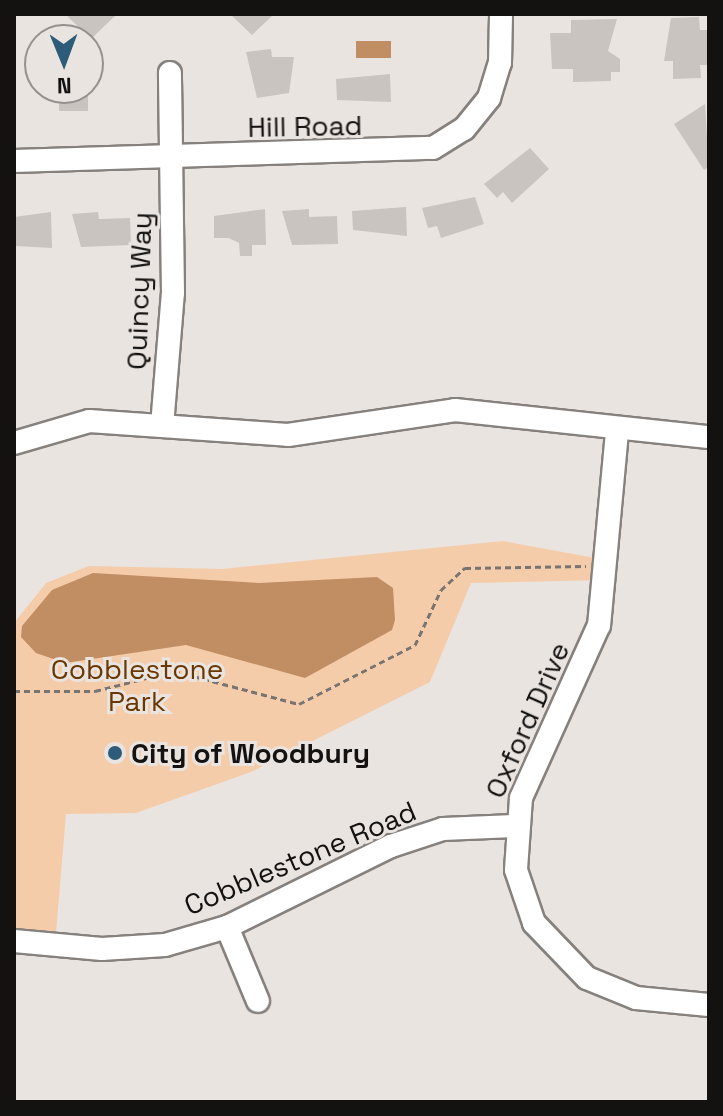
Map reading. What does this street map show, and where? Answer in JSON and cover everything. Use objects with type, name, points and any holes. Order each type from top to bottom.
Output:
[{"type":"street","name":"Hill Road","points":[[14,161],[433,148],[464,129],[489,98],[500,63],[501,14]]},
{"type":"street","name":"Quincy Way","points":[[162,426],[173,293],[170,73]]},
{"type":"street","points":[[14,443],[89,421],[288,435],[486,411],[617,432],[709,437]]},
{"type":"street","name":"Oxford Drive","points":[[617,432],[606,567],[591,657],[514,826],[523,899],[559,954],[612,991],[709,1005]]},
{"type":"street","name":"Cobblestone Road","points":[[14,941],[134,949],[227,927],[391,846],[443,829],[514,826]]},
{"type":"street","points":[[227,927],[258,1001]]},
{"type":"path","points":[[14,691],[95,691],[174,671],[299,704],[415,645],[441,590],[465,568],[606,567]]},
{"type":"path","points":[[14,888],[14,895]]},
{"type":"green space","name":"Cobblestone Park","points":[[503,541],[606,560],[605,580],[471,583],[430,682],[251,772],[136,813],[66,814],[55,945],[14,941],[14,623],[46,583],[89,566],[222,569]]},
{"type":"shaded area","points":[[356,41],[391,41],[391,58],[356,58]]},
{"type":"shaded area","points":[[93,573],[259,583],[377,577],[393,588],[395,620],[392,630],[305,678],[186,645],[65,663],[36,653],[21,637],[22,626],[52,590]]},
{"type":"building","points":[[117,14],[104,26],[104,24],[75,24],[67,16]]},
{"type":"building","points":[[230,14],[270,14],[272,16],[252,35]]},
{"type":"building","points":[[699,17],[700,30],[709,30],[709,65],[700,65],[701,78],[673,79],[673,61],[664,61],[671,18]]},
{"type":"building","points":[[617,19],[608,51],[620,59],[620,72],[611,72],[611,81],[573,82],[573,69],[552,69],[550,33],[571,33],[571,20]]},
{"type":"building","points":[[271,49],[272,57],[294,57],[289,93],[257,98],[246,52]]},
{"type":"building","points":[[390,74],[391,102],[337,100],[336,79]]},
{"type":"building","points":[[59,104],[88,104],[88,111],[59,111]]},
{"type":"building","points":[[705,104],[709,167],[704,170],[674,124]]},
{"type":"building","points":[[530,148],[549,169],[512,203],[503,192],[497,198],[484,184]]},
{"type":"building","points":[[475,197],[484,224],[441,238],[437,226],[428,228],[422,208]]},
{"type":"building","points":[[406,207],[407,236],[353,230],[352,211]]},
{"type":"building","points":[[265,209],[266,245],[252,245],[252,256],[240,256],[239,243],[229,238],[214,238],[214,216]]},
{"type":"building","points":[[309,209],[309,217],[337,216],[338,244],[292,245],[282,211]]},
{"type":"building","points":[[51,212],[52,248],[16,246],[14,217]]},
{"type":"building","points":[[98,212],[99,219],[130,218],[131,245],[81,247],[72,214]]},
{"type":"place","name":"City of Woodbury","points":[[115,753]]}]
